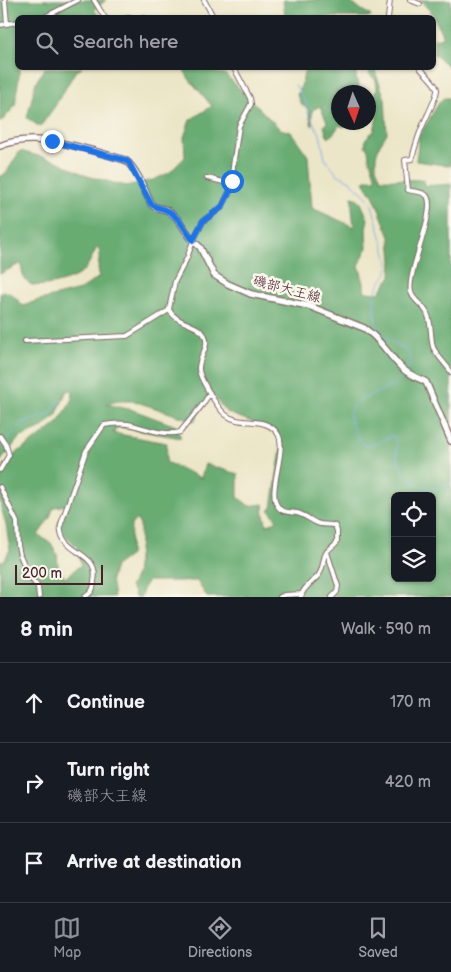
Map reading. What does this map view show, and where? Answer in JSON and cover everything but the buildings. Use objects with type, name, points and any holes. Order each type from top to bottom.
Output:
[{"type":"main road","name":"磯部大王線","points":[[0,146],[9,142],[46,140],[125,160],[134,170],[151,204],[167,210],[177,218],[200,247],[214,275],[228,284],[251,294],[309,306],[364,328],[372,334],[407,372],[426,382],[451,441]]},
{"type":"street","points":[[49,15],[78,0]]},
{"type":"street","points":[[94,0],[103,15]]},
{"type":"street","points":[[204,0],[212,15]]},
{"type":"street","points":[[388,15],[390,0]]},
{"type":"street","points":[[410,0],[420,4]]},
{"type":"street","points":[[0,4],[5,2],[8,24]]},
{"type":"street","points":[[0,25],[15,23]]},
{"type":"street","points":[[26,341],[127,336],[169,310],[175,281],[193,240],[203,221],[222,207],[232,184],[239,126],[251,104],[250,98],[235,70]]},
{"type":"street","points":[[422,70],[435,86],[437,92],[436,99],[423,124],[412,159],[405,160],[408,190],[425,194],[429,198],[430,206],[411,280],[411,292],[426,311],[436,353],[451,372]]},
{"type":"street","points":[[207,178],[232,184]]},
{"type":"street","points":[[169,310],[174,317],[201,332],[205,337],[206,346],[198,369],[220,410],[236,420],[270,425],[279,436],[279,465],[274,498],[280,510],[304,516],[318,524],[334,525],[337,531],[337,542],[327,552],[320,574],[308,585],[301,595],[284,595],[280,597]]},
{"type":"street","points":[[85,597],[94,589],[94,568],[89,561],[66,542],[60,531],[86,451],[104,425],[121,423],[167,433],[180,432],[210,393]]},
{"type":"street","points":[[0,436],[6,444],[9,455],[0,470]]},
{"type":"street","points":[[0,487],[17,522],[20,555],[30,576],[38,587],[39,597]]},
{"type":"street","points":[[327,552],[338,586],[337,592],[332,597]]},
{"type":"green space","points":[[0,0],[106,0],[94,10],[99,15],[15,15],[15,70],[20,70],[15,106],[0,123]]},
{"type":"green space","points":[[283,0],[346,0],[370,15],[285,15]]},
{"type":"green space","points":[[420,0],[451,0],[451,69],[436,56],[436,39],[443,37],[436,21],[436,15]]},
{"type":"green space","points":[[44,70],[78,70],[75,72],[40,127],[27,118],[36,82]]},
{"type":"green space","points":[[184,70],[213,70],[215,73],[225,74],[280,129],[291,132],[308,156],[312,208],[354,227],[352,197],[357,198],[361,203],[368,219],[366,228],[367,248],[359,265],[366,292],[379,293],[391,276],[392,261],[390,237],[374,197],[364,181],[375,179],[376,177],[369,158],[368,149],[365,146],[366,138],[376,130],[379,108],[376,96],[376,80],[370,75],[369,70],[375,70],[385,99],[387,133],[379,146],[376,156],[376,167],[381,179],[423,180],[426,186],[451,184],[451,597],[207,597],[197,581],[148,581],[144,586],[141,597],[135,597],[130,587],[136,575],[140,541],[140,525],[136,519],[131,525],[130,555],[115,566],[111,579],[114,597],[0,597],[0,559],[3,562],[10,550],[6,524],[0,504],[0,472],[15,454],[57,424],[72,401],[73,392],[67,390],[56,416],[40,429],[19,438],[0,462],[0,295],[2,291],[11,294],[23,306],[80,290],[99,277],[100,252],[97,247],[83,271],[73,278],[58,283],[30,284],[24,277],[21,263],[0,274],[0,177],[6,173],[20,151],[57,161],[87,176],[126,186],[153,180],[169,173],[185,157],[184,137],[190,120],[212,106],[189,79]],"holes":[[[212,394],[226,412],[275,431],[282,442],[272,508],[269,510],[277,520],[267,526],[263,504],[249,506],[238,497],[238,474],[205,464],[201,478],[166,462],[167,443],[113,433],[119,427],[181,438],[176,426],[133,410],[106,404],[119,401],[134,401],[194,421]],[[67,505],[57,527],[77,547],[81,565],[65,578],[58,566],[57,554],[51,543],[38,535],[49,519],[54,507]]]},
{"type":"green space","points":[[305,70],[356,70],[358,85],[331,85],[331,130],[336,130],[329,138],[324,126],[327,122],[320,106],[312,111],[312,126],[308,109],[301,104],[297,95],[302,84]]},
{"type":"green space","points":[[444,98],[451,98],[451,166],[416,161],[419,136],[440,101]]},
{"type":"waterway","points":[[295,85],[305,101],[309,115],[320,134],[325,159],[337,174],[350,181],[367,197],[372,205],[388,261],[387,272],[377,288],[374,298],[376,325],[385,337],[410,355],[408,370]]},
{"type":"waterway","points":[[405,373],[392,385],[366,397],[353,406],[350,411],[353,427],[360,440],[366,446],[377,444],[392,435],[395,440],[396,454],[402,469],[410,479],[420,486],[435,489],[442,488],[451,483]]},
{"type":"waterway","points":[[5,441],[24,422],[50,414],[61,398]]},
{"type":"waterway","points":[[0,447],[3,444]]},
{"type":"route","points":[[52,141],[125,160],[134,170],[151,204],[167,210],[177,218],[193,240],[203,221],[222,207],[230,191],[232,181]]}]
